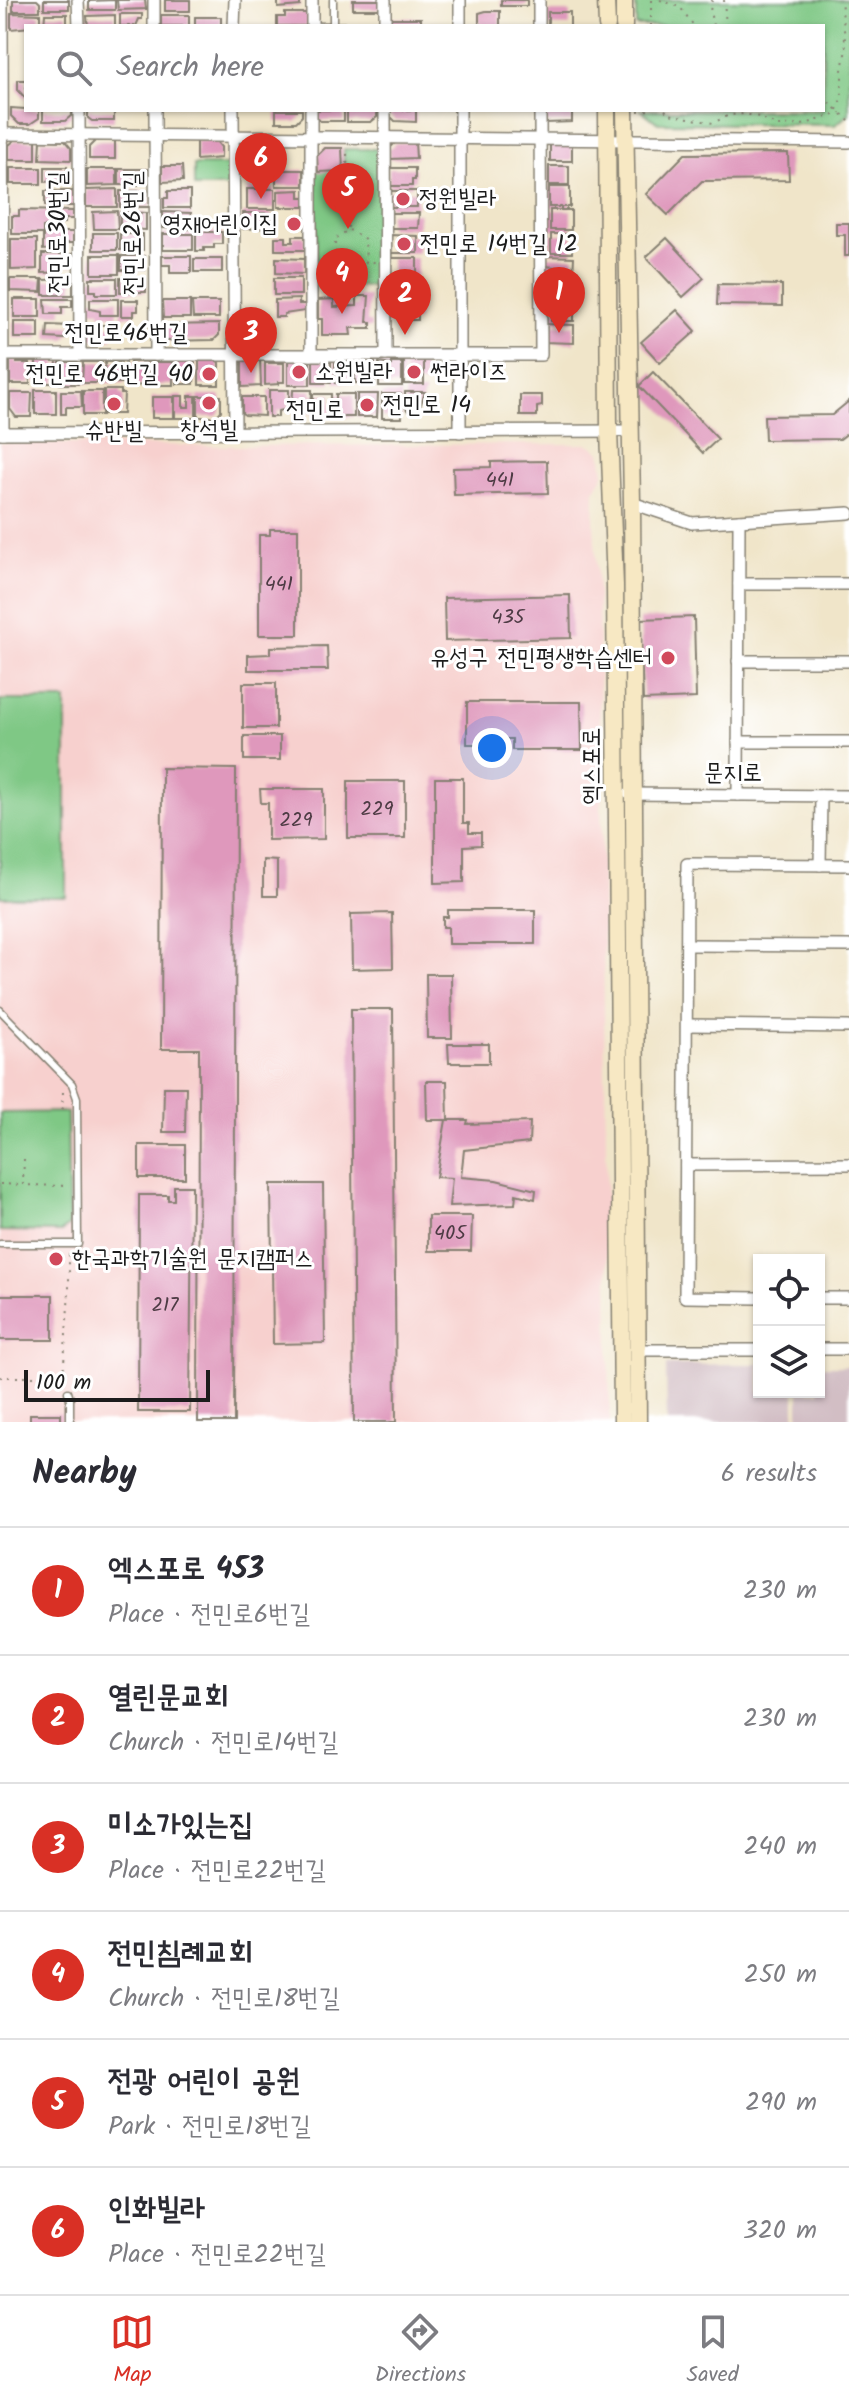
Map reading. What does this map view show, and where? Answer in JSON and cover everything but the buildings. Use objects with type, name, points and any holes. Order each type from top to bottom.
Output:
[{"type":"main road","points":[[606,0],[607,24]]},
{"type":"main road","points":[[624,0],[624,24]]},
{"type":"main road","name":"엑스포로","points":[[607,112],[609,431],[615,585],[622,1422]]},
{"type":"main road","name":"엑스포로","points":[[625,112],[632,503],[638,1422]]},
{"type":"street","points":[[1,433],[2,0]]},
{"type":"street","points":[[78,0],[79,24]]},
{"type":"street","points":[[154,0],[154,24]]},
{"type":"street","points":[[234,24],[235,0]]},
{"type":"street","points":[[312,0],[312,24]]},
{"type":"street","points":[[385,0],[385,24]]},
{"type":"street","points":[[460,0],[460,24]]},
{"type":"street","points":[[539,0],[539,24]]},
{"type":"street","name":"전민로30번길","points":[[79,112],[80,355]]},
{"type":"street","name":"전민로26번길","points":[[155,112],[156,355]]},
{"type":"street","points":[[233,112],[235,433]]},
{"type":"street","points":[[311,112],[311,355]]},
{"type":"street","points":[[385,112],[386,355]]},
{"type":"street","points":[[460,112],[460,432]]},
{"type":"street","points":[[540,112],[540,140]]},
{"type":"street","points":[[1,134],[849,142]]},
{"type":"street","name":"전민로46번길","points":[[1,355],[541,355],[540,140]]},
{"type":"street","name":"전민로","points":[[1,433],[631,431]]},
{"type":"street","points":[[632,503],[692,523],[849,513]]},
{"type":"street","points":[[738,795],[739,520]]},
{"type":"street","points":[[739,584],[849,584]]},
{"type":"street","points":[[738,661],[849,661]]},
{"type":"street","points":[[738,742],[849,742]]},
{"type":"street","name":"문지로","points":[[616,794],[849,796]]},
{"type":"street","points":[[820,865],[821,796]]},
{"type":"street","points":[[753,1298],[685,1297],[687,864],[849,865]]},
{"type":"street","points":[[687,945],[849,946]]},
{"type":"street","points":[[687,1025],[849,1027]]},
{"type":"street","points":[[686,1165],[849,1164]]},
{"type":"street","points":[[825,1298],[849,1298]]},
{"type":"street","points":[[825,1349],[849,1349]]},
{"type":"street","points":[[637,1350],[753,1350]]},
{"type":"lane","points":[[333,0],[333,24]]},
{"type":"lane","points":[[0,1010],[72,1084],[77,1098],[79,1181],[78,1244],[0,1244]]},
{"type":"lane","points":[[68,1392],[70,1422]]},
{"type":"path","points":[[651,0],[651,24]]},
{"type":"path","points":[[660,0],[680,7],[693,24]]},
{"type":"path","points":[[712,0],[713,24]]},
{"type":"path","points":[[724,0],[726,24]]},
{"type":"path","points":[[839,111],[846,49],[841,0]]},
{"type":"path","points":[[825,99],[849,121]]},
{"type":"path","points":[[667,112],[713,123],[729,115],[759,117],[778,126],[802,125],[839,111]]},
{"type":"path","points":[[755,112],[759,117]]},
{"type":"path","points":[[346,138],[348,230]]},
{"type":"path","points":[[311,260],[335,259],[335,239],[348,230]]},
{"type":"path","points":[[348,230],[365,239],[366,262],[385,262]]},
{"type":"path","points":[[64,1090],[62,1108],[69,1112]]},
{"type":"path","points":[[23,1185],[24,1159]]},
{"type":"path","points":[[0,1184],[70,1186]]},
{"type":"path","points":[[0,1377],[63,1377],[69,1253]]},
{"type":"shaded area","points":[[0,443],[238,446],[589,444],[601,452],[604,474],[595,489],[594,525],[598,590],[610,1422],[0,1422]]},
{"type":"shaded area","points":[[753,1364],[753,1398],[795,1398],[795,1422],[667,1422],[666,1365]]},
{"type":"shaded area","points":[[825,1366],[849,1366],[849,1422],[799,1422],[799,1398],[825,1398]]},
{"type":"green space","points":[[636,0],[849,0],[849,114],[835,125],[658,123],[644,112],[825,112],[825,24],[636,24]]},
{"type":"green space","points":[[344,149],[378,149],[380,286],[317,287],[316,171],[344,171]]},
{"type":"green space","points":[[194,165],[228,165],[228,187],[194,187]]},
{"type":"green space","points":[[0,700],[66,700],[66,897],[0,897]]},
{"type":"green space","points":[[67,1112],[69,1226],[61,1232],[0,1231],[0,1113]]},
{"type":"place","name":"인화빌라","points":[[261,199]]},
{"type":"place","name":"정원빌라","points":[[403,199]]},
{"type":"place","name":"영재어린이집","points":[[294,224]]},
{"type":"place","name":"전광 어린이 공원","points":[[348,229]]},
{"type":"place","name":"전민로 14번길 12","points":[[404,244]]},
{"type":"place","name":"전민침례교회","points":[[342,314]]},
{"type":"place","name":"엑스포로 453","points":[[559,333]]},
{"type":"place","name":"열린문교회","points":[[405,335]]},
{"type":"place","name":"소원빌라","points":[[299,372]]},
{"type":"place","name":"썬라이즈","points":[[414,372]]},
{"type":"place","name":"미소가있는집","points":[[251,373]]},
{"type":"place","name":"전민로 46번길 40","points":[[209,374]]},
{"type":"place","name":"창석빌","points":[[209,403]]},
{"type":"place","name":"슈반빌","points":[[114,404]]},
{"type":"place","name":"전민로 14","points":[[367,405]]},
{"type":"place","name":"유성구 전민평생학습센터","points":[[668,658]]},
{"type":"place","name":"한국과학기술원 문지캠퍼스","points":[[56,1259]]}]
